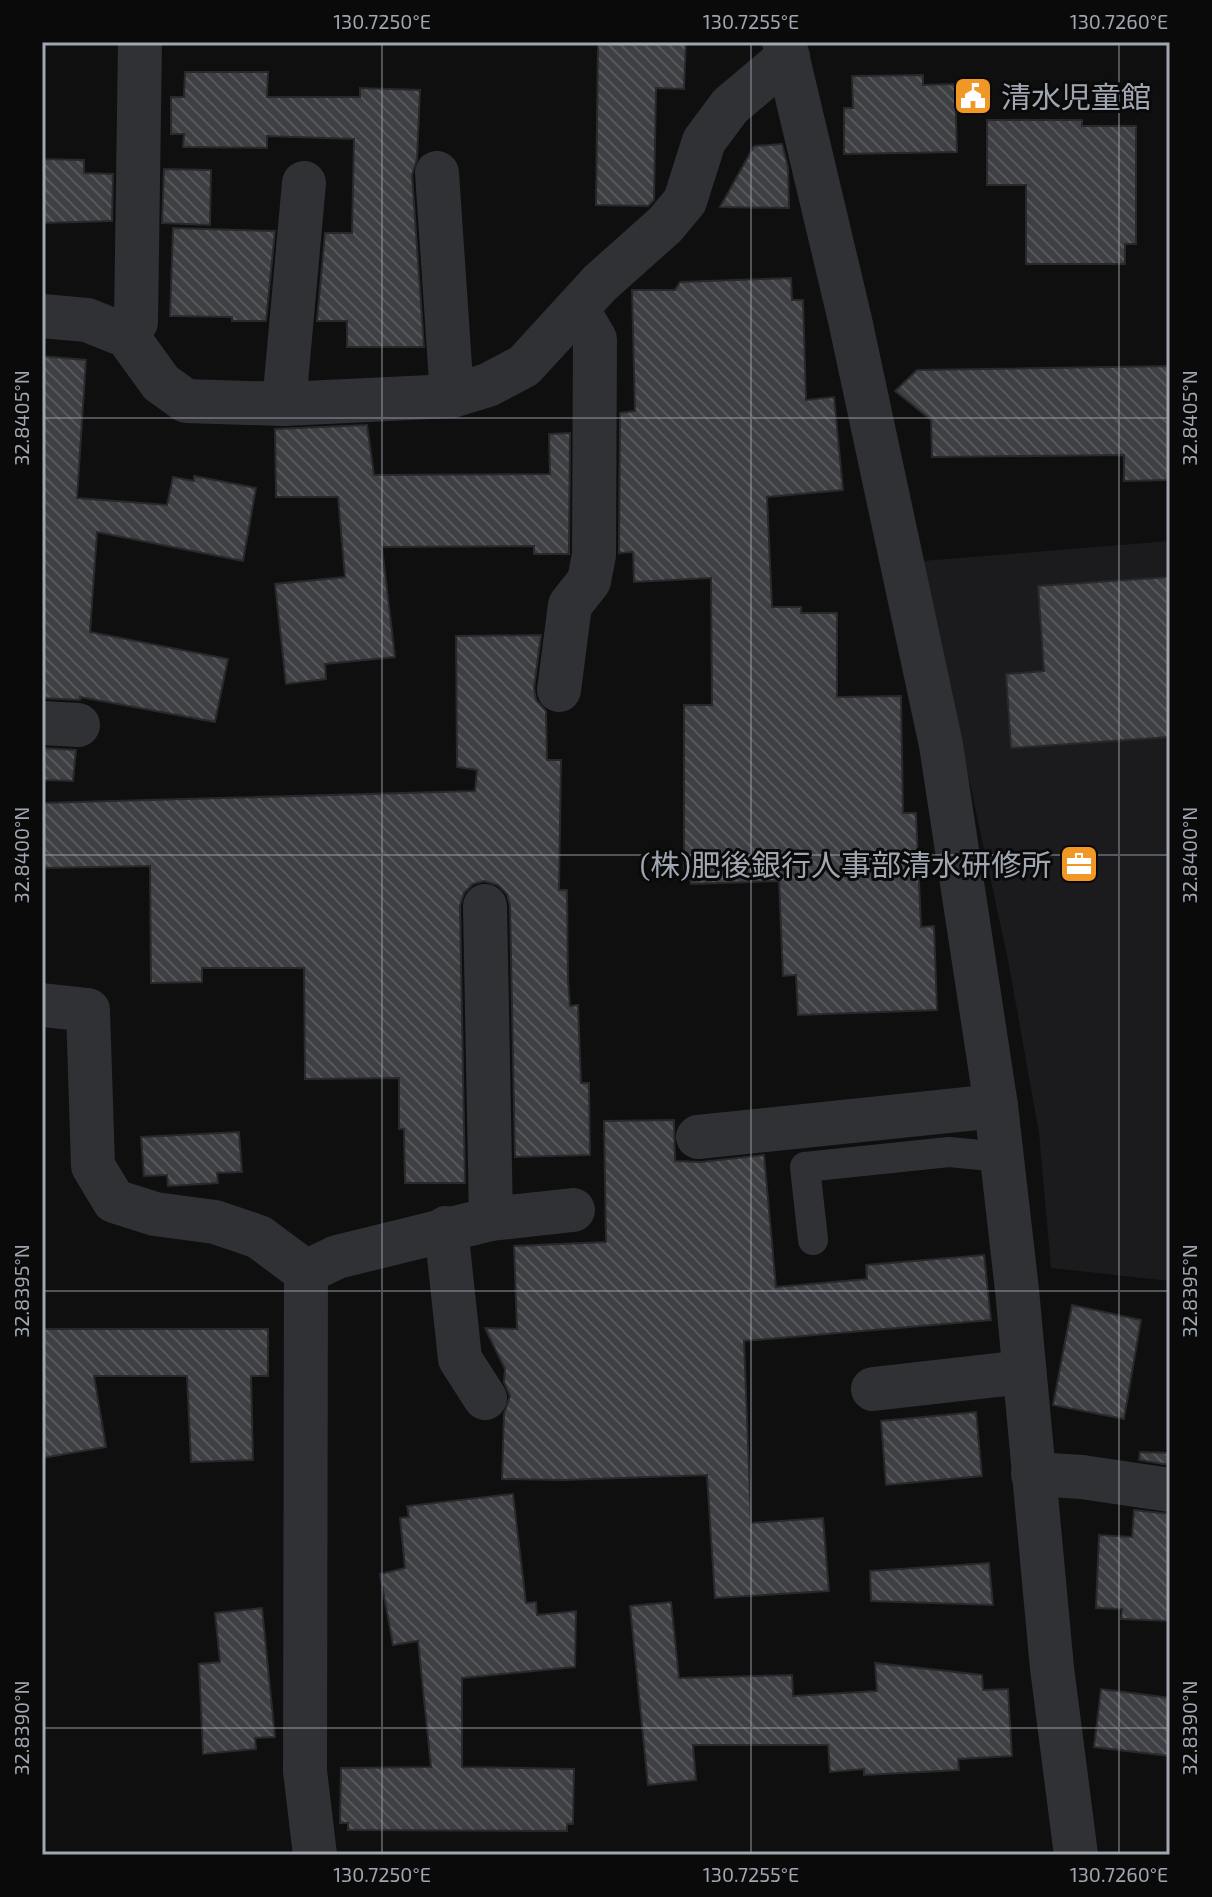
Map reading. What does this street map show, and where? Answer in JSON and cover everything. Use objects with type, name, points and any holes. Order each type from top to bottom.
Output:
[{"type":"street","points":[[127,336],[136,322],[140,42]]},
{"type":"street","points":[[42,316],[87,320],[127,336],[161,383],[186,401],[284,404],[452,396],[488,385],[524,366],[600,283],[665,225],[685,201],[704,141],[730,106],[786,49]]},
{"type":"street","points":[[786,49],[850,320],[941,745],[996,1106],[1052,1668],[1076,1855]]},
{"type":"street","points":[[437,173],[452,396]]},
{"type":"street","points":[[284,404],[304,183]]},
{"type":"street","points":[[559,690],[570,605],[589,581],[594,555],[595,339],[577,309]]},
{"type":"street","points":[[485,906],[491,1219]]},
{"type":"street","points":[[42,1005],[88,1010],[93,1166],[114,1201],[155,1214],[215,1222],[259,1237],[306,1272]]},
{"type":"street","points":[[698,1137],[996,1106]]},
{"type":"street","points":[[306,1272],[337,1257],[446,1228],[491,1219],[573,1210]]},
{"type":"street","points":[[446,1228],[460,1359],[485,1398]]},
{"type":"street","points":[[306,1272],[305,1771],[315,1855]]},
{"type":"street","points":[[873,1389],[1023,1372]]},
{"type":"street","points":[[1033,1474],[1082,1477],[1170,1490]]},
{"type":"lane","points":[[813,1240],[805,1167],[949,1152],[1002,1157]]},
{"type":"shaded area","name":"(株)肥後銀行人事部清水研修所","points":[[1170,541],[1170,1281],[1051,1268],[1039,1133],[1008,960],[922,561]]},
{"type":"building","points":[[598,42],[686,42],[684,89],[656,88],[654,200],[648,206],[596,205]]},
{"type":"building","points":[[185,72],[268,72],[267,97],[360,97],[360,88],[420,90],[417,159],[412,175],[424,347],[347,347],[347,321],[317,321],[325,233],[352,233],[354,139],[267,136],[267,148],[183,147],[184,134],[171,134],[171,97],[184,97]]},
{"type":"building","points":[[923,75],[923,85],[955,84],[957,152],[844,154],[844,108],[853,108],[852,76]]},
{"type":"building","points":[[987,120],[1082,120],[1082,126],[1136,126],[1136,244],[1125,244],[1125,264],[1026,264],[1026,185],[987,185]]},
{"type":"building","points":[[782,144],[788,167],[789,208],[720,207],[754,146]]},
{"type":"building","points":[[42,159],[84,160],[84,173],[113,174],[112,221],[42,223]]},
{"type":"building","points":[[164,169],[211,170],[210,225],[162,223]]},
{"type":"building","points":[[173,228],[275,231],[266,321],[170,316]]},
{"type":"building","points":[[791,278],[792,300],[803,300],[806,400],[834,397],[843,490],[767,497],[772,607],[801,607],[801,613],[837,613],[837,697],[901,696],[903,813],[916,813],[921,927],[934,926],[937,1010],[798,1015],[796,975],[783,976],[779,881],[691,884],[690,876],[684,876],[684,705],[712,705],[711,578],[634,582],[633,552],[619,553],[620,413],[635,411],[632,290],[675,290],[680,282]]},
{"type":"building","points":[[42,356],[86,360],[77,498],[167,505],[173,477],[194,481],[194,476],[256,488],[243,561],[97,532],[90,632],[228,659],[215,722],[80,697],[80,700],[42,698]]},
{"type":"building","points":[[1170,366],[1170,480],[1124,481],[1124,455],[932,457],[931,420],[895,391],[917,370]]},
{"type":"building","points":[[367,425],[374,475],[550,474],[549,434],[570,433],[569,554],[534,554],[534,546],[382,547],[395,657],[325,664],[326,679],[286,684],[275,584],[345,577],[338,497],[276,497],[275,429]]},
{"type":"building","points":[[1170,577],[1170,737],[1011,748],[1006,674],[1044,671],[1038,586]]},
{"type":"building","points":[[541,635],[534,688],[536,700],[546,711],[547,760],[561,760],[559,890],[567,890],[570,1006],[578,1005],[581,1083],[589,1083],[590,1155],[515,1157],[510,906],[507,894],[498,885],[484,881],[473,884],[464,893],[460,906],[465,1183],[405,1183],[404,1129],[399,1129],[399,1078],[305,1079],[304,968],[202,968],[202,982],[151,983],[150,866],[42,868],[42,803],[475,791],[477,770],[457,767],[456,636]]},
{"type":"building","points":[[42,748],[76,750],[73,781],[42,780]]},
{"type":"building","points":[[674,1120],[675,1161],[701,1162],[764,1155],[776,1287],[867,1279],[866,1265],[984,1255],[991,1320],[744,1341],[751,1523],[823,1518],[829,1591],[715,1598],[707,1475],[502,1479],[504,1414],[510,1396],[504,1382],[505,1369],[485,1328],[517,1329],[514,1246],[606,1242],[604,1121]]},
{"type":"building","points":[[239,1132],[242,1172],[217,1173],[218,1183],[168,1186],[167,1175],[144,1176],[141,1137]]},
{"type":"building","points":[[1072,1305],[1141,1320],[1124,1419],[1053,1405]]},
{"type":"building","points":[[42,1329],[268,1329],[268,1376],[251,1376],[253,1460],[191,1462],[187,1376],[94,1376],[106,1447],[42,1458]]},
{"type":"building","points":[[976,1412],[982,1476],[886,1485],[881,1421]]},
{"type":"building","points":[[1140,1452],[1170,1453],[1170,1465],[1139,1460]]},
{"type":"building","points":[[513,1494],[526,1603],[536,1602],[537,1615],[576,1611],[575,1667],[462,1678],[462,1767],[574,1769],[573,1824],[567,1824],[567,1831],[348,1830],[348,1823],[340,1823],[341,1768],[431,1767],[418,1641],[393,1645],[380,1574],[405,1568],[400,1518],[409,1517],[407,1506]]},
{"type":"building","points":[[1134,1510],[1170,1514],[1170,1621],[1121,1619],[1122,1609],[1096,1608],[1099,1535],[1132,1537]]},
{"type":"building","points":[[989,1563],[993,1605],[871,1601],[870,1571]]},
{"type":"building","points":[[671,1602],[679,1678],[792,1675],[793,1696],[877,1691],[875,1663],[982,1675],[983,1690],[1008,1689],[1012,1756],[958,1759],[959,1770],[864,1775],[864,1769],[830,1772],[828,1745],[693,1745],[696,1780],[648,1785],[630,1606]]},
{"type":"building","points":[[262,1608],[275,1737],[255,1738],[256,1749],[203,1754],[199,1664],[220,1662],[215,1613]]},
{"type":"building","points":[[1101,1689],[1170,1698],[1170,1756],[1094,1747]]},
{"type":"place","name":"清水児童館","points":[[973,96]]},
{"type":"place","name":"(株)肥後銀行人事部清水研修所","points":[[1079,864]]}]
